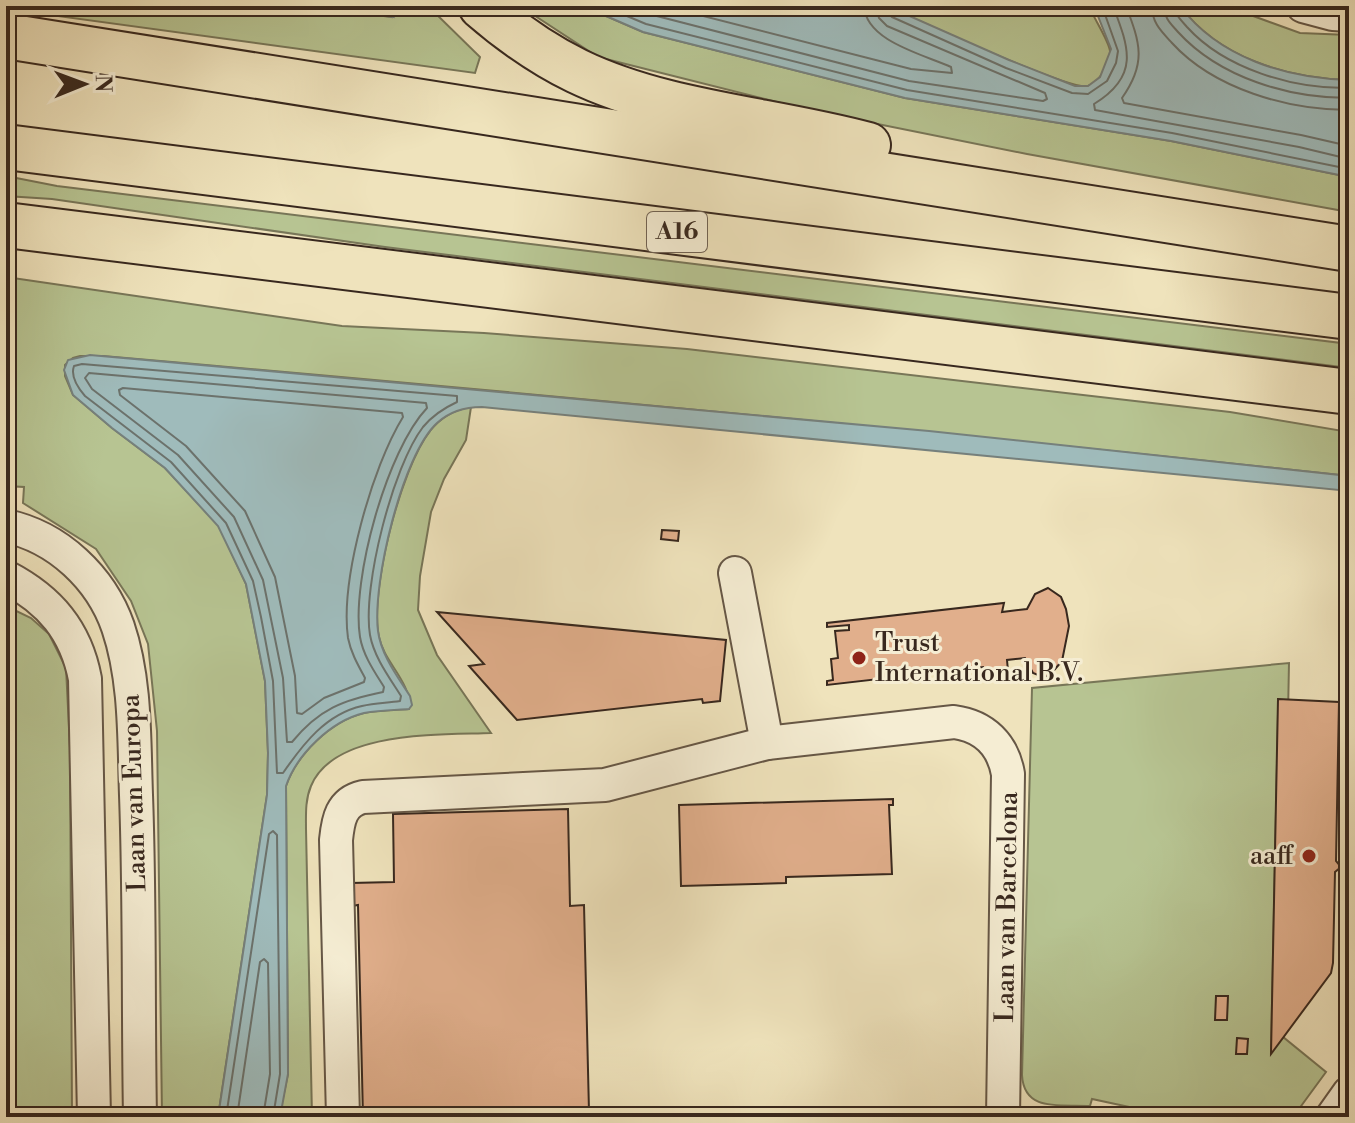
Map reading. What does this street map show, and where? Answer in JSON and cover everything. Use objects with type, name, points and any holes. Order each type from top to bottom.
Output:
[{"type":"highway","points":[[481,6],[527,43],[577,71],[648,98],[846,139],[1098,208]]},
{"type":"highway","points":[[6,36],[1349,249]]},
{"type":"highway","name":"A16","points":[[6,147],[1349,317]]},
{"type":"highway","points":[[6,225],[1349,392]]},
{"type":"street","name":"Laan van Europa","points":[[6,526],[38,537],[75,561],[106,601],[125,651],[133,712],[137,824],[140,1117]]},
{"type":"street","points":[[735,573],[767,743]]},
{"type":"street","name":"Laan van Europa","points":[[6,577],[42,601],[58,618],[78,649],[85,679],[94,1117]]},
{"type":"street","name":"Laan van Barcelona","points":[[343,1117],[336,840],[342,811],[350,802],[363,797],[605,785],[767,743],[954,722],[976,727],[995,743],[1006,764],[1009,785],[1003,1117]]},
{"type":"street","points":[[1332,1117],[1349,1093]]},
{"type":"green space","points":[[6,6],[308,6],[391,17],[384,6],[428,6],[480,57],[475,73],[6,9]]},
{"type":"green space","points":[[520,6],[583,6],[643,32],[905,98],[1171,141],[1349,177],[1349,212],[1027,154],[813,111],[598,57]]},
{"type":"green space","points":[[887,6],[1089,6],[1109,47],[1109,61],[1092,84],[1076,85],[1024,66]]},
{"type":"green space","points":[[1180,6],[1236,6],[1245,13],[1300,33],[1349,35],[1349,80],[1302,75],[1256,62],[1214,39]]},
{"type":"green space","points":[[6,176],[57,186],[1349,344],[1349,368],[385,247],[52,199],[6,196]]},
{"type":"green space","points":[[6,277],[342,326],[484,333],[687,349],[1230,412],[1349,432],[1349,476],[571,398],[103,356],[73,358],[65,365],[65,376],[73,395],[165,468],[219,526],[246,584],[265,681],[267,795],[218,1117],[162,1117],[157,731],[148,644],[131,601],[96,549],[23,503],[24,487],[6,486]]},
{"type":"green space","points":[[471,407],[466,440],[444,479],[431,512],[420,576],[418,610],[437,655],[491,733],[418,736],[365,745],[342,754],[323,768],[311,786],[306,818],[312,1117],[279,1117],[288,1074],[286,786],[307,751],[339,723],[364,713],[409,709],[406,690],[379,637],[377,617],[383,562],[398,500],[419,448],[443,418]]},
{"type":"green space","points":[[6,606],[31,618],[49,634],[66,668],[70,748],[72,1117],[6,1117]]},
{"type":"green space","points":[[1289,663],[1288,715],[1278,715],[1271,1052],[1283,1037],[1326,1072],[1293,1117],[1162,1117],[1162,1114],[1092,1099],[1090,1106],[1037,1101],[1029,1096],[1022,1075],[1032,688]]},
{"type":"water","points":[[308,6],[384,6],[393,17]]},
{"type":"water","points":[[583,6],[887,6],[1009,60],[1075,86],[1088,86],[1100,77],[1111,49],[1094,6],[1180,6],[1214,39],[1256,62],[1302,75],[1349,80],[1349,177],[1171,141],[905,98],[643,32]]},
{"type":"water","points":[[90,355],[929,431],[1349,476],[1349,491],[482,407],[447,415],[424,439],[412,462],[392,521],[380,583],[377,610],[380,640],[412,705],[409,709],[364,713],[339,723],[307,751],[286,786],[288,1074],[281,1112],[279,1117],[218,1117],[267,795],[265,681],[246,584],[218,526],[165,468],[73,395],[64,370],[68,360]]},
{"type":"building","points":[[662,530],[679,531],[678,541],[661,539]]},
{"type":"building","points":[[1048,588],[1061,597],[1069,626],[1062,661],[1049,676],[1033,673],[1025,658],[1007,660],[1008,671],[984,674],[983,667],[827,685],[827,681],[833,680],[831,659],[838,658],[835,631],[849,630],[849,625],[827,627],[827,623],[1004,603],[1002,612],[1027,609],[1035,594]]},
{"type":"building","points":[[437,612],[726,640],[720,701],[703,703],[702,699],[517,720],[469,666],[484,664]]},
{"type":"building","points":[[1278,699],[1339,702],[1336,861],[1341,867],[1335,872],[1331,973],[1271,1054]]},
{"type":"building","points":[[893,799],[893,805],[889,805],[892,874],[786,877],[786,883],[681,886],[679,805]]},
{"type":"building","points":[[568,809],[570,906],[584,905],[589,1111],[363,1117],[358,905],[352,906],[351,883],[394,882],[393,814]]},
{"type":"building","points":[[1216,996],[1228,996],[1227,1020],[1215,1020]]},
{"type":"building","points":[[1237,1038],[1248,1039],[1247,1054],[1236,1054]]},
{"type":"place","name":"Trust International B.V.","points":[[859,658]]},
{"type":"place","name":"aaff","points":[[1309,856]]}]
